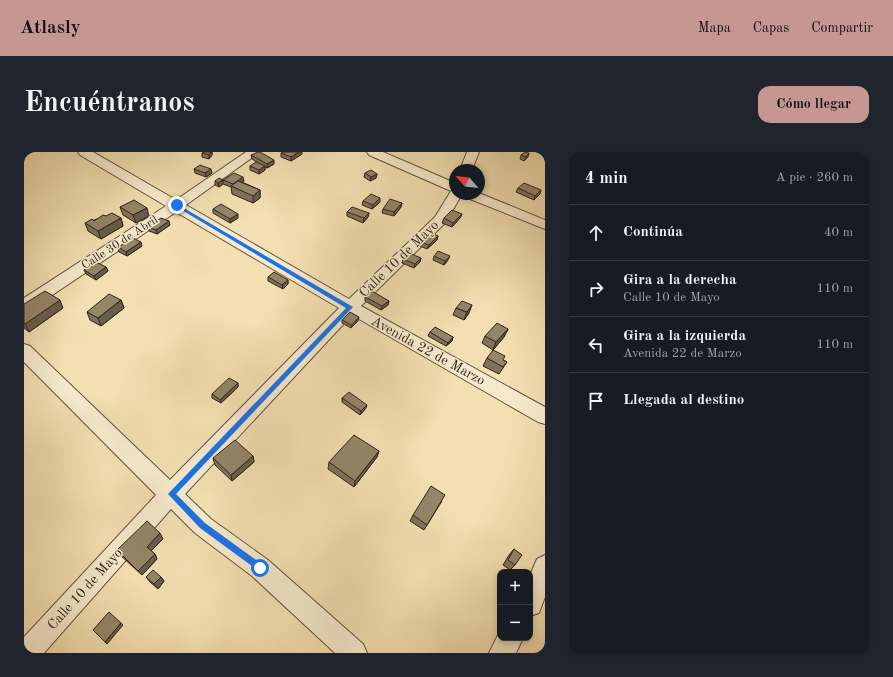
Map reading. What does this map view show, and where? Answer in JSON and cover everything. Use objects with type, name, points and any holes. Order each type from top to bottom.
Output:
[{"type":"street","name":"Avenida 22 de Marzo","points":[[84,152],[350,307],[545,416]]},
{"type":"street","name":"Calle 30 de Abril","points":[[24,306],[254,152]]},
{"type":"street","points":[[373,152],[449,185]]},
{"type":"street","points":[[468,164],[473,152]]},
{"type":"street","name":"Calle 10 de Mayo","points":[[27,653],[171,494],[350,307],[441,219],[452,200]]},
{"type":"street","points":[[485,200],[545,225]]},
{"type":"street","points":[[24,351],[203,526],[260,568],[354,653]]},
{"type":"street","points":[[533,597],[545,567]]},
{"type":"street","points":[[502,653],[508,641]]},
{"type":"building","points":[[211,152],[209,155],[202,153]]},
{"type":"building","points":[[258,152],[274,160],[267,164],[251,155]]},
{"type":"building","points":[[299,152],[291,157],[281,153]]},
{"type":"building","points":[[525,152],[529,153],[526,157],[521,155]]},
{"type":"building","points":[[256,162],[265,166],[259,170],[250,166]]},
{"type":"building","points":[[200,165],[211,169],[205,173],[194,169]]},
{"type":"building","points":[[371,170],[377,174],[371,177],[365,173]]},
{"type":"building","points":[[234,173],[243,177],[233,184],[223,180]]},
{"type":"building","points":[[219,178],[223,180],[218,183],[215,181]]},
{"type":"building","points":[[238,181],[260,190],[253,196],[231,186]]},
{"type":"building","points":[[524,183],[541,190],[535,196],[518,188]]},
{"type":"building","points":[[371,194],[380,198],[373,205],[363,201]]},
{"type":"building","points":[[390,199],[402,203],[394,212],[383,209]]},
{"type":"building","points":[[134,200],[147,208],[133,215],[120,207]]},
{"type":"building","points":[[221,204],[238,214],[230,219],[213,209]]},
{"type":"building","points":[[352,207],[369,213],[364,218],[347,212]]},
{"type":"building","points":[[452,210],[462,214],[453,223],[444,218]]},
{"type":"building","points":[[112,213],[121,218],[98,231],[85,223],[92,219],[94,221],[103,215],[106,216]]},
{"type":"building","points":[[161,218],[169,221],[156,230],[148,227]]},
{"type":"building","points":[[430,232],[438,236],[429,245],[421,242]]},
{"type":"building","points":[[133,238],[141,242],[126,252],[118,247]]},
{"type":"building","points":[[438,251],[450,256],[445,261],[434,256]]},
{"type":"building","points":[[409,253],[421,258],[415,264],[403,259]]},
{"type":"building","points":[[96,262],[106,267],[94,276],[84,270]]},
{"type":"building","points":[[274,272],[288,280],[282,285],[268,277]]},
{"type":"building","points":[[45,291],[60,300],[25,324],[24,304]]},
{"type":"building","points":[[372,291],[389,301],[382,306],[365,297]]},
{"type":"building","points":[[109,294],[121,300],[98,318],[87,312]]},
{"type":"building","points":[[462,301],[472,305],[467,312],[456,308]]},
{"type":"building","points":[[350,312],[359,317],[352,325],[342,320]]},
{"type":"building","points":[[497,323],[508,329],[496,342],[485,336]]},
{"type":"building","points":[[435,327],[453,337],[448,343],[430,332]]},
{"type":"building","points":[[493,350],[505,356],[503,360],[507,362],[503,367],[487,358]]},
{"type":"building","points":[[229,378],[238,383],[220,400],[212,394]]},
{"type":"building","points":[[349,392],[367,405],[361,411],[342,398]]},
{"type":"building","points":[[354,435],[379,451],[355,481],[329,462]]},
{"type":"building","points":[[235,440],[253,456],[231,475],[213,458]]},
{"type":"building","points":[[431,486],[445,495],[427,525],[413,515]]},
{"type":"building","points":[[147,521],[160,533],[147,547],[155,554],[138,571],[117,550]]},
{"type":"building","points":[[514,549],[522,555],[515,565],[508,560]]},
{"type":"building","points":[[153,570],[161,577],[154,584],[146,577]]},
{"type":"building","points":[[109,612],[121,623],[105,642],[93,630]]},
{"type":"route","points":[[177,205],[350,307],[171,494],[203,526],[260,568]]}]
